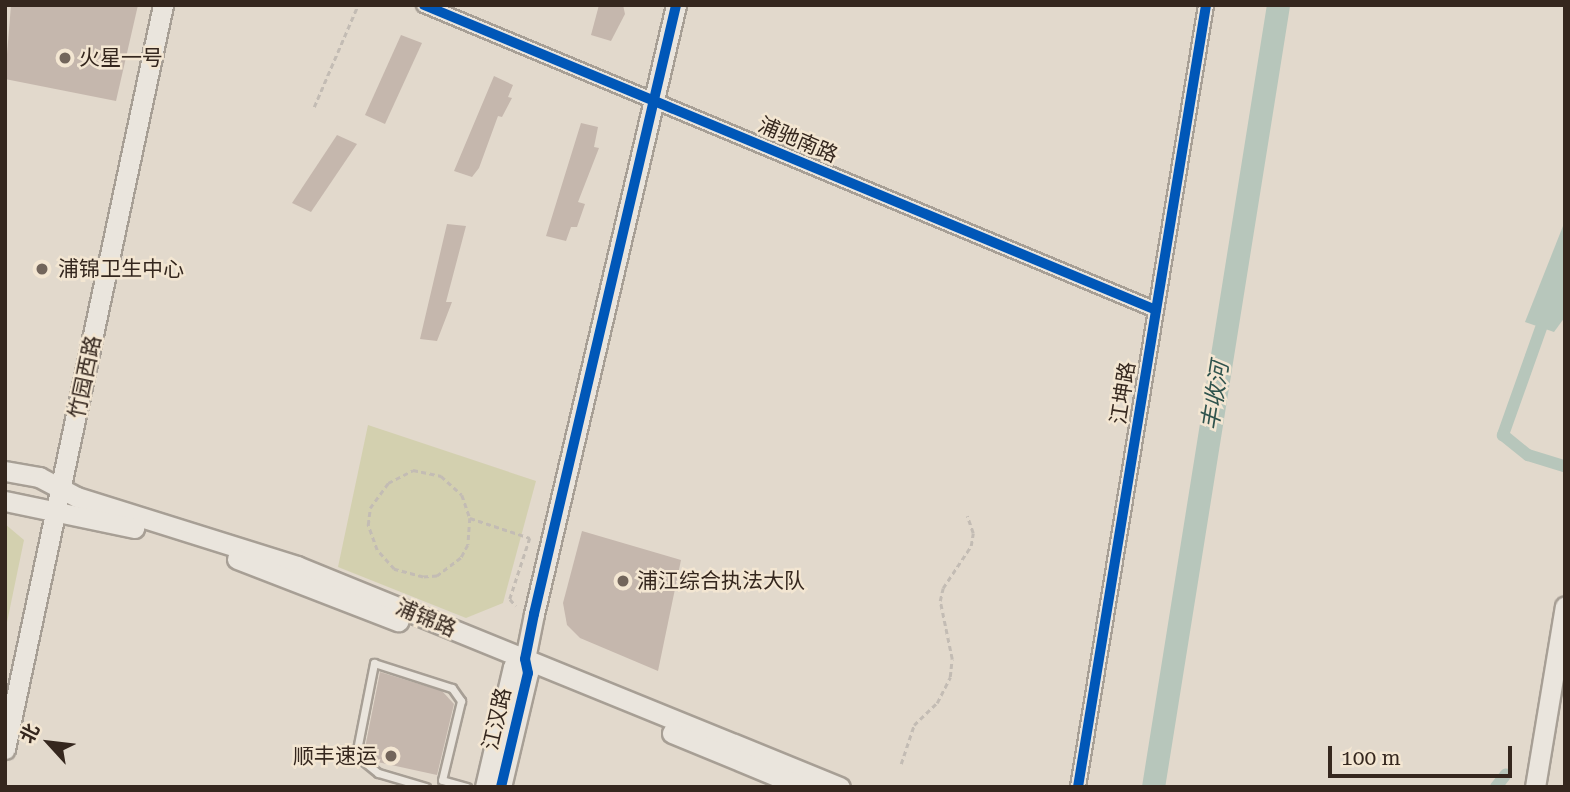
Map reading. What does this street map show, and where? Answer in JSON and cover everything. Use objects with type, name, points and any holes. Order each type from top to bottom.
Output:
[{"type":"street","name":"竹园西路","points":[[5,749],[63,489],[163,5]]},
{"type":"street","name":"浦驰南路","points":[[424,5],[1156,310]]},
{"type":"street","points":[[485,787],[522,666],[676,5]]},
{"type":"street","name":"江坤路","points":[[1078,787],[1206,5]]},
{"type":"street","name":"浦锦路","points":[[5,471],[39,477],[63,489],[297,566],[803,787]]},
{"type":"street","name":"浦锦路","points":[[15,503],[57,510],[233,558],[840,787]]},
{"type":"street","points":[[1535,787],[1565,606]]},
{"type":"street","points":[[1547,787],[1565,662]]},
{"type":"street","name":"江汉路","points":[[501,787],[522,666]]},
{"type":"lane","points":[[426,787],[378,774],[356,755],[374,663],[452,688],[461,701],[442,780],[467,787]]},
{"type":"path","points":[[314,107],[358,5]]},
{"type":"path","points":[[413,470],[441,476],[462,495],[470,519],[468,545],[461,558],[437,576],[423,578],[394,569],[377,550],[368,525],[377,493],[413,470]]},
{"type":"path","points":[[901,764],[914,725],[937,703],[950,677],[952,659],[940,601],[943,589],[971,546],[967,516]]},
{"type":"path","points":[[470,519],[530,538],[510,599],[516,606]]},
{"type":"shaded area","points":[[1565,221],[1565,317],[1554,332],[1525,322]]},
{"type":"shaded area","points":[[368,425],[536,481],[503,603],[466,618],[338,567]]},
{"type":"shaded area","points":[[5,524],[24,540],[5,632]]},
{"type":"building","name":"火星一号","points":[[11,5],[138,5],[116,101],[5,79]]},
{"type":"building","points":[[599,5],[623,5],[625,14],[611,41],[591,35]]},
{"type":"building","points":[[401,35],[422,43],[385,124],[365,115]]},
{"type":"building","points":[[494,76],[513,85],[508,97],[512,98],[502,117],[498,116],[479,168],[472,177],[454,171]]},
{"type":"building","points":[[581,123],[598,127],[594,147],[599,148],[578,202],[585,204],[577,227],[571,227],[566,241],[546,236]]},
{"type":"building","points":[[337,135],[357,144],[311,212],[292,203]]},
{"type":"building","points":[[447,224],[466,226],[446,302],[452,302],[437,341],[420,339]]},
{"type":"building","name":"浦江综合执法大队","points":[[582,531],[681,560],[658,671],[580,638],[567,625],[563,603]]},
{"type":"building","points":[[380,672],[442,691],[454,704],[437,775],[373,761],[364,753]]},
{"type":"waterway","name":"丰收河","points":[[1153,787],[1278,5]]},
{"type":"waterway","points":[[1541,328],[1503,435],[1528,455],[1565,466]]},
{"type":"waterway","points":[[1496,787],[1506,774]]},
{"type":"cycle path","points":[[424,5],[1156,310]]},
{"type":"cycle path","points":[[501,787],[528,673],[525,659],[534,614],[676,5]]},
{"type":"cycle path","points":[[1078,787],[1206,5]]},
{"type":"place","name":"火星一号","points":[[65,58]]},
{"type":"place","name":"浦锦卫生中心","points":[[42,269]]},
{"type":"place","name":"浦江综合执法大队","points":[[623,581]]},
{"type":"place","name":"顺丰速运","points":[[391,756]]}]
